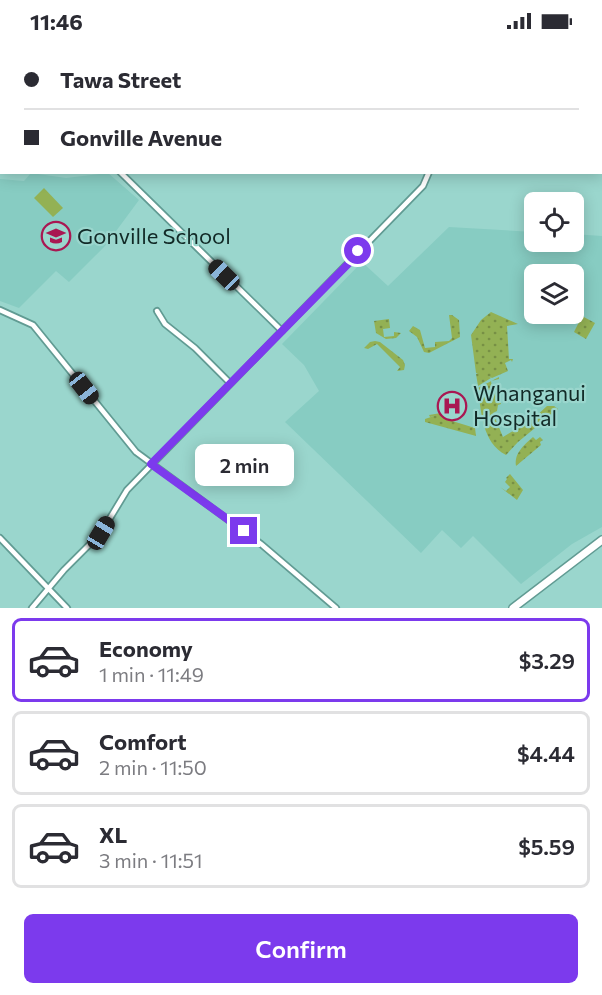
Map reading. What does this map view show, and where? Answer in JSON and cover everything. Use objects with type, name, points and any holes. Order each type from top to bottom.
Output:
[{"type":"main road","points":[[513,608],[602,540]]},
{"type":"street","points":[[122,174],[282,331]]},
{"type":"street","points":[[32,608],[64,570],[101,533],[127,490],[423,186],[428,174]]},
{"type":"street","points":[[0,310],[33,325],[132,448],[261,544],[336,608]]},
{"type":"street","points":[[157,311],[165,324],[195,348],[230,383]]},
{"type":"street","points":[[0,538],[67,608]]},
{"type":"shaded area","name":"Gonville School","points":[[30,174],[66,178],[109,174],[139,200],[105,246],[69,282],[56,271],[19,308],[0,301],[0,179],[24,181]]},
{"type":"shaded area","name":"Whanganui Hospital","points":[[449,227],[524,231],[524,252],[584,252],[584,235],[602,236],[602,527],[572,544],[521,584],[473,536],[461,548],[442,530],[421,553],[285,422],[319,391],[304,365],[282,344],[362,262],[388,286]]},
{"type":"green space","points":[[44,188],[63,208],[53,217],[34,198]]},
{"type":"green space","points":[[491,312],[518,324],[507,326],[509,359],[513,359],[512,362],[511,360],[505,363],[508,371],[492,378],[488,376],[491,378],[478,386],[471,335],[481,320]]},
{"type":"green space","points":[[449,315],[459,320],[460,337],[429,353],[424,352],[417,337],[409,331],[413,326],[420,330],[425,348],[435,347],[435,342],[449,341],[452,338]]},
{"type":"green space","points":[[584,317],[595,323],[586,339],[574,332],[578,324],[584,324]]},
{"type":"green space","points":[[389,319],[390,328],[383,329],[384,337],[394,336],[394,332],[401,333],[396,338],[386,339],[376,333],[374,321]]},
{"type":"green space","points":[[370,342],[380,342],[403,360],[404,370],[397,371],[400,367],[377,344],[368,349],[364,348]]},
{"type":"green space","points":[[491,381],[492,388],[497,387],[501,404],[493,413],[503,437],[534,418],[547,406],[554,406],[558,409],[506,455],[492,443],[484,426],[478,388]]},
{"type":"green space","points":[[447,412],[439,415],[448,413],[449,420],[475,428],[476,436],[425,422],[425,419],[437,415],[430,417],[429,415]]},
{"type":"green space","points":[[533,437],[536,440],[540,437],[543,440],[540,442],[541,445],[516,466],[518,453]]},
{"type":"green space","points":[[510,474],[523,490],[517,500],[500,487],[506,491],[510,487],[505,482]]},
{"type":"place","name":"Gonville School","points":[[56,236]]},
{"type":"place","name":"Whanganui Hospital","points":[[452,406]]},
{"type":"route","points":[[244,531],[151,464],[350,262],[358,251]]}]
